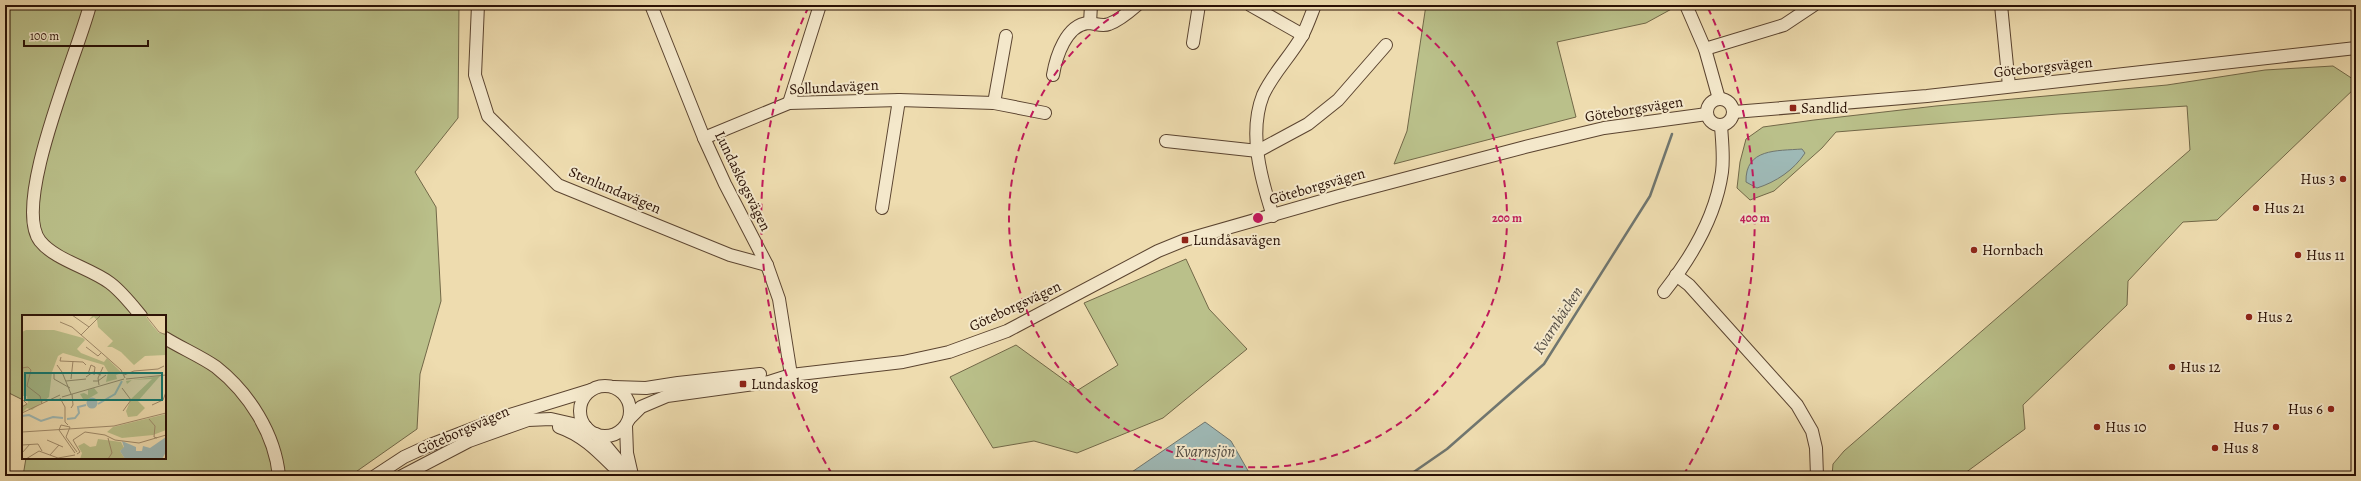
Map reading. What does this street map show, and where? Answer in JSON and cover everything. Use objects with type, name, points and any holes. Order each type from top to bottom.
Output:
[{"type":"street","points":[[90,5],[44,141],[32,215],[35,232],[49,249],[110,283],[140,315]]},
{"type":"street","name":"Stenlundavägen","points":[[478,5],[475,76],[488,116],[558,185],[730,255],[767,265]]},
{"type":"street","name":"Lundaskogsvägen","points":[[650,5],[704,138],[725,184],[767,265],[778,299],[791,375]]},
{"type":"street","points":[[789,103],[820,5]]},
{"type":"street","points":[[1090,23],[1091,5]]},
{"type":"street","points":[[1053,75],[1055,60],[1073,30],[1080,25],[1090,23],[1097,25],[1108,24],[1138,5]]},
{"type":"street","points":[[1193,43],[1199,5]]},
{"type":"street","points":[[1250,5],[1303,35]]},
{"type":"street","points":[[1273,216],[1259,166],[1256,126],[1263,96],[1277,70],[1303,35],[1315,5]]},
{"type":"street","points":[[1686,5],[1705,49],[1719,99]]},
{"type":"street","points":[[1705,49],[1784,24],[1814,5]]},
{"type":"street","points":[[2001,5],[2009,86]]},
{"type":"street","points":[[994,103],[1006,36]]},
{"type":"street","points":[[1166,141],[1258,150],[1308,124],[1332,105],[1386,45]]},
{"type":"street","name":"Göteborgsvägen","points":[[1734,112],[1913,98],[2009,86],[2271,60],[2356,48]]},
{"type":"street","points":[[1719,99],[1729,102],[1734,112],[1730,121],[1722,126],[1712,122],[1707,114],[1710,104],[1719,99]]},
{"type":"street","name":"Sollundavägen","points":[[882,208],[899,100]]},
{"type":"street","name":"Sollundavägen","points":[[704,138],[789,103],[899,100],[994,103],[1045,113]]},
{"type":"street","name":"Göteborgsvägen","points":[[614,387],[637,389],[761,374],[791,375],[903,362],[976,343],[1029,320],[1158,251],[1203,235],[1418,175],[1604,128],[1707,114]]},
{"type":"street","points":[[1664,292],[1694,248],[1716,199],[1722,171],[1722,126]]},
{"type":"street","points":[[1676,275],[1694,291],[1797,405],[1812,431],[1816,448],[1817,476]]},
{"type":"street","points":[[166,339],[215,367],[246,399],[268,431],[274,445],[279,476]]},
{"type":"street","name":"Göteborgsvägen","points":[[627,422],[642,407],[667,396],[769,382],[791,375]]},
{"type":"street","points":[[602,386],[614,387],[627,397],[630,408],[627,422],[627,453],[632,476],[596,434],[586,427],[580,414],[580,407],[582,400],[591,390],[602,386]]},
{"type":"street","name":"Göteborgsvägen","points":[[376,476],[404,457],[500,418],[591,390]]},
{"type":"street","name":"Göteborgsvägen","points":[[402,476],[469,441],[528,420],[543,418],[586,427]]},
{"type":"street","points":[[596,434],[602,436],[615,434],[627,422]]},
{"type":"street","points":[[510,426],[542,424],[572,431],[590,444],[623,476]]},
{"type":"street","name":"Göteborgsvägen","points":[[391,476],[395,469],[454,437]]},
{"type":"green space","points":[[5,5],[459,5],[458,118],[415,172],[436,207],[441,301],[420,374],[417,429],[350,476],[23,476],[26,459],[166,459],[166,315],[22,315],[22,400],[5,391]]},
{"type":"green space","points":[[1426,5],[1677,6],[1646,23],[1557,42],[1576,117],[1394,164],[1407,131]]},
{"type":"green space","points":[[2333,66],[2356,81],[2356,87],[2217,220],[2183,222],[2128,281],[2127,305],[2023,405],[2025,429],[1961,476],[1832,476],[1833,464],[1844,451],[2190,150],[2187,106],[2058,114],[1836,132],[1822,148],[1774,191],[1750,200],[1737,188],[1740,162],[1746,139],[1763,127],[1814,120],[1936,106],[2167,85],[2265,70]]},
{"type":"green space","points":[[1186,259],[1209,309],[1247,349],[1163,418],[1077,453],[1034,441],[993,448],[950,377],[1016,345],[1078,390],[1118,365],[1084,303]]},
{"type":"water","points":[[1802,149],[1805,153],[1801,159],[1796,165],[1778,179],[1757,188],[1746,182],[1747,171],[1751,163],[1757,157],[1773,151]]},
{"type":"water","name":"Kvarnsjön","points":[[1205,422],[1231,441],[1251,476],[1126,476]]},
{"type":"waterway","name":"Kvarnbäcken","points":[[1408,476],[1447,449],[1544,364],[1650,196],[1672,134]]},
{"type":"place","name":"Sandlid","points":[[1793,108]]},
{"type":"place","name":"Hus 3","points":[[2343,179]]},
{"type":"place","name":"Hus 21","points":[[2256,208]]},
{"type":"place","name":"Lundåsavägen","points":[[1185,240]]},
{"type":"place","name":"Hornbach","points":[[1974,250]]},
{"type":"place","name":"Hus 11","points":[[2298,255]]},
{"type":"place","name":"Hus 2","points":[[2249,317]]},
{"type":"place","name":"Hus 12","points":[[2172,367]]},
{"type":"place","name":"Lundaskog","points":[[743,384]]},
{"type":"place","name":"Hus 6","points":[[2331,409]]},
{"type":"place","name":"Hus 10","points":[[2097,427]]},
{"type":"place","name":"Hus 7","points":[[2276,427]]},
{"type":"place","name":"Hus 8","points":[[2215,448]]}]
